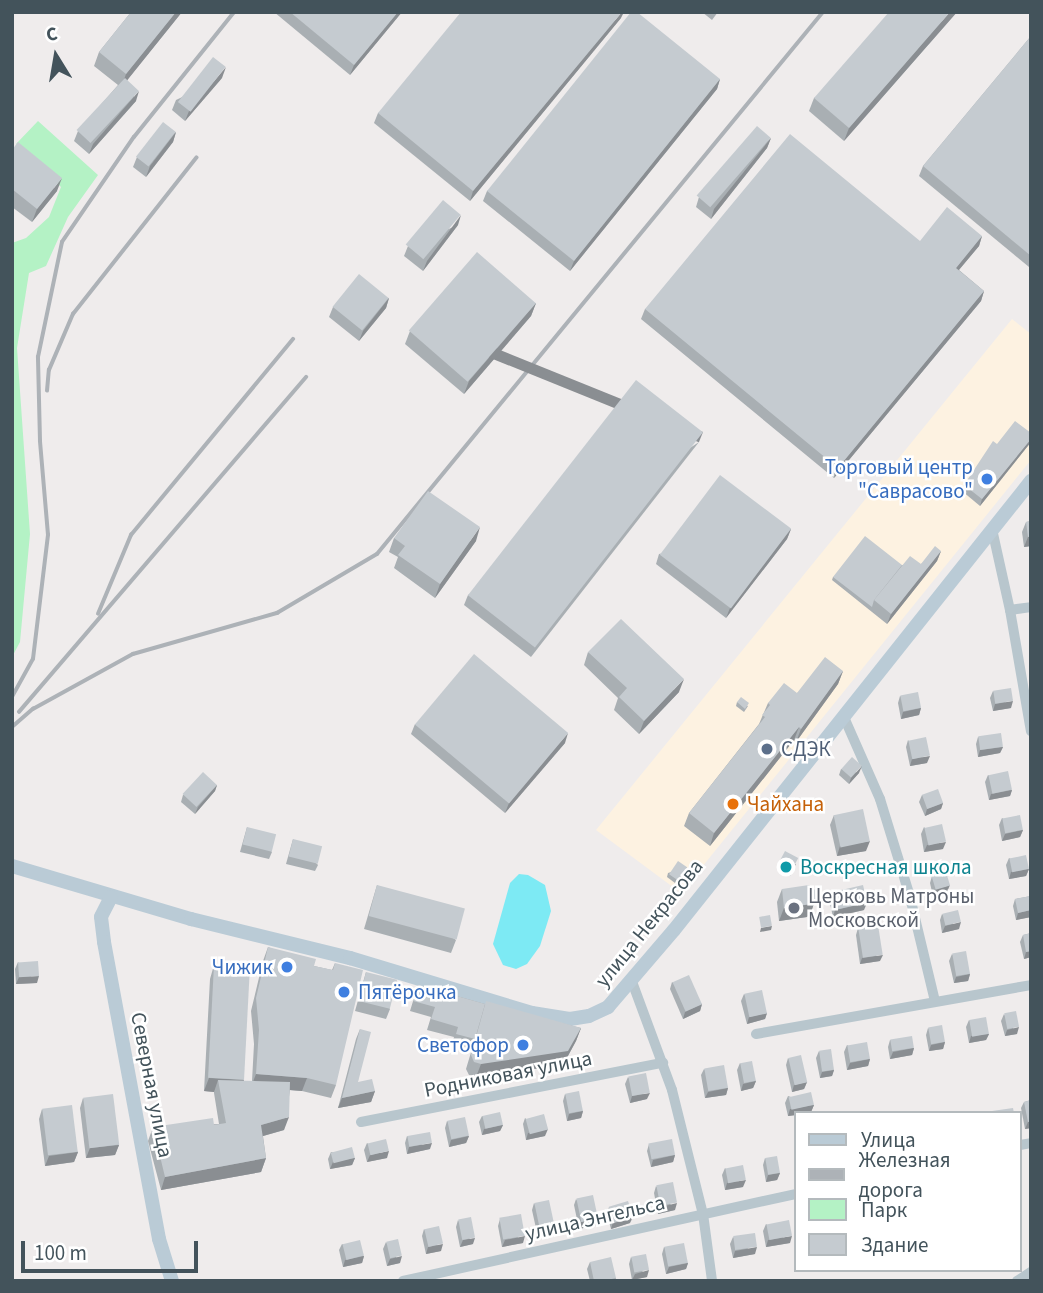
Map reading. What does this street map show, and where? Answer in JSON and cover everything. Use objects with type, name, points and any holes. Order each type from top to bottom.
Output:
[{"type":"street","name":"улица Некрасова","points":[[12,866],[111,897],[350,958],[532,1013],[570,1020],[589,1016],[608,1007],[674,930],[1031,481]]},
{"type":"street","points":[[992,529],[1010,610],[1031,731]]},
{"type":"street","points":[[1010,610],[1031,607]]},
{"type":"street","points":[[843,715],[880,799],[909,893],[934,1001]]},
{"type":"street","name":"Северная улица","points":[[111,897],[101,917],[104,942],[159,1239],[172,1281]]},
{"type":"street","points":[[631,979],[663,1063],[703,1214],[712,1281]]},
{"type":"street","points":[[756,1034],[1031,985]]},
{"type":"street","name":"Родниковая улица","points":[[361,1122],[663,1063]]},
{"type":"street","name":"улица Энгельса","points":[[403,1281],[794,1194]]},
{"type":"street","points":[[1017,1281],[1031,1272]]},
{"type":"shaded area","points":[[1012,319],[1031,334],[1031,460],[681,893],[596,830]]},
{"type":"green space","points":[[38,121],[98,175],[68,217],[46,266],[29,273],[17,348],[30,534],[20,642],[12,657],[12,243],[26,238],[49,217],[61,187],[16,144]]},
{"type":"water","points":[[519,874],[528,875],[545,885],[551,911],[540,946],[527,964],[516,969],[503,965],[493,944],[510,883]]},
{"type":"building","points":[[131,12],[176,12],[126,74],[99,52]]},
{"type":"building","points":[[290,12],[398,12],[354,65]]},
{"type":"building","points":[[461,12],[622,12],[473,191],[378,113]]},
{"type":"building","points":[[631,12],[637,12],[720,79],[574,261],[487,191]]},
{"type":"building","points":[[889,12],[950,12],[849,128],[814,98]]},
{"type":"building","points":[[1031,36],[1031,256],[923,166]]},
{"type":"building","points":[[213,57],[226,67],[191,112],[178,102]]},
{"type":"building","points":[[125,78],[139,91],[90,143],[77,130]]},
{"type":"building","points":[[163,122],[176,132],[149,167],[136,157]]},
{"type":"building","points":[[757,126],[771,138],[710,207],[697,195]]},
{"type":"building","points":[[790,134],[920,241],[947,207],[982,236],[956,268],[984,291],[838,468],[645,309]]},
{"type":"building","points":[[18,142],[62,178],[37,209],[12,189],[12,150]]},
{"type":"building","points":[[443,200],[461,215],[423,259],[406,244]]},
{"type":"building","points":[[477,252],[536,303],[468,382],[409,330]]},
{"type":"building","points":[[359,274],[389,298],[362,331],[333,307]]},
{"type":"building","points":[[636,380],[703,432],[535,647],[468,595]]},
{"type":"building","name":"Торговый центр \"Саврасово\"","points":[[1015,421],[1031,433],[1031,439],[982,499],[964,485],[993,441],[997,444]]},
{"type":"building","points":[[720,475],[791,529],[731,608],[660,555]]},
{"type":"building","points":[[428,491],[480,527],[440,584],[398,555],[405,546],[394,538]]},
{"type":"building","points":[[1031,521],[1031,536],[1028,537],[1026,522]]},
{"type":"building","points":[[865,536],[902,565],[874,600],[872,607],[833,577]]},
{"type":"building","points":[[935,546],[941,551],[891,614],[874,600],[910,556],[921,564]]},
{"type":"building","points":[[621,619],[684,679],[644,721],[619,697],[627,688],[588,652]]},
{"type":"building","points":[[474,654],[568,733],[509,804],[415,724]]},
{"type":"building","points":[[825,657],[843,671],[801,729],[799,727],[714,833],[689,813],[765,717],[762,715],[770,705],[768,703],[784,683],[797,693]]},
{"type":"building","points":[[1011,688],[1013,701],[995,704],[993,691]]},
{"type":"building","points":[[918,692],[921,708],[903,711],[900,695]]},
{"type":"building","points":[[741,697],[749,703],[745,709],[737,702]]},
{"type":"building","points":[[1001,733],[1003,747],[980,750],[978,736]]},
{"type":"building","points":[[926,737],[930,756],[912,759],[908,741]]},
{"type":"building","points":[[852,757],[862,766],[851,778],[841,769]]},
{"type":"building","points":[[1008,771],[1012,790],[992,794],[988,775]]},
{"type":"building","points":[[203,772],[217,785],[196,807],[183,794]]},
{"type":"building","points":[[938,789],[943,803],[927,809],[922,795]]},
{"type":"building","points":[[863,809],[870,841],[841,848],[834,815]]},
{"type":"building","points":[[1020,815],[1023,830],[1005,833],[1002,818]]},
{"type":"building","points":[[942,824],[946,842],[929,846],[924,828]]},
{"type":"building","points":[[247,827],[276,834],[272,852],[243,844]]},
{"type":"building","points":[[293,839],[322,846],[318,864],[289,856]]},
{"type":"building","points":[[785,851],[798,858],[792,870],[779,862]]},
{"type":"building","points":[[1026,855],[1029,869],[1012,872],[1009,859]]},
{"type":"building","points":[[678,861],[687,867],[678,880],[669,874]]},
{"type":"building","points":[[946,872],[950,885],[936,890],[932,876]]},
{"type":"building","points":[[377,885],[465,909],[457,939],[369,916]]},
{"type":"building","points":[[809,885],[815,890],[816,898],[812,904],[784,908],[782,889]]},
{"type":"building","points":[[863,885],[867,903],[835,910],[831,892]]},
{"type":"building","points":[[1031,896],[1031,910],[1018,913],[1015,899]]},
{"type":"building","points":[[958,910],[961,922],[945,926],[942,914]]},
{"type":"building","points":[[770,915],[772,926],[761,928],[759,917]]},
{"type":"building","points":[[878,925],[883,955],[863,958],[858,928]]},
{"type":"building","points":[[1031,933],[1031,951],[1026,952],[1023,935]]},
{"type":"building","points":[[268,947],[316,959],[314,966],[333,970],[335,963],[363,970],[336,1085],[307,1078],[256,1074],[259,1030],[256,998]]},
{"type":"building","points":[[966,951],[970,974],[956,976],[952,953]]},
{"type":"building","points":[[38,961],[39,976],[19,977],[18,962]]},
{"type":"building","points":[[214,965],[250,967],[244,1080],[208,1078]]},
{"type":"building","points":[[366,972],[397,980],[390,1009],[359,1001]]},
{"type":"building","points":[[689,975],[702,1004],[686,1012],[673,982]]},
{"type":"building","points":[[418,985],[485,1004],[475,1039],[456,1034],[458,1027],[431,1019],[435,1007],[413,1001]]},
{"type":"building","points":[[762,990],[767,1013],[749,1017],[744,994]]},
{"type":"building","name":"Светофор","points":[[486,1001],[581,1028],[568,1051],[481,1064],[474,1062],[471,1055]]},
{"type":"building","points":[[1016,1011],[1019,1027],[1007,1029],[1004,1013]]},
{"type":"building","points":[[986,1017],[989,1034],[972,1037],[969,1020]]},
{"type":"building","points":[[942,1025],[945,1042],[931,1044],[928,1027]]},
{"type":"building","points":[[360,1029],[371,1032],[358,1082],[372,1079],[375,1091],[342,1098]]},
{"type":"building","points":[[912,1036],[914,1048],[892,1051],[890,1039]]},
{"type":"building","points":[[867,1042],[870,1059],[850,1062],[847,1045]]},
{"type":"building","points":[[831,1049],[834,1070],[822,1071],[819,1051]]},
{"type":"building","points":[[801,1055],[807,1082],[795,1085],[788,1058]]},
{"type":"building","points":[[752,1061],[756,1081],[744,1083],[740,1063]]},
{"type":"building","points":[[724,1065],[728,1088],[708,1091],[704,1068]]},
{"type":"building","points":[[646,1073],[650,1093],[632,1096],[628,1076]]},
{"type":"building","points":[[218,1080],[290,1082],[289,1117],[261,1125],[266,1158],[165,1177],[153,1127],[213,1118],[214,1125],[226,1123]]},
{"type":"building","points":[[579,1091],[583,1111],[569,1113],[565,1094]]},
{"type":"building","points":[[811,1092],[814,1105],[792,1110],[789,1097]]},
{"type":"building","points":[[113,1094],[119,1145],[89,1148],[83,1098]]},
{"type":"building","points":[[1031,1100],[1031,1121],[1028,1122],[1024,1102]]},
{"type":"building","points":[[72,1105],[78,1152],[48,1155],[42,1109]]},
{"type":"building","points":[[1013,1108],[1014,1111],[992,1111]]},
{"type":"building","points":[[500,1112],[503,1125],[485,1129],[482,1116]]},
{"type":"building","points":[[544,1114],[548,1129],[530,1134],[526,1119]]},
{"type":"building","points":[[465,1117],[469,1136],[451,1139],[447,1121]]},
{"type":"building","points":[[430,1132],[432,1143],[409,1147],[407,1136]]},
{"type":"building","points":[[386,1139],[389,1151],[370,1155],[368,1144]]},
{"type":"building","points":[[672,1139],[675,1155],[651,1159],[648,1144]]},
{"type":"building","points":[[352,1147],[355,1158],[334,1163],[331,1153]]},
{"type":"building","points":[[777,1156],[780,1173],[768,1175],[765,1158]]},
{"type":"building","points":[[743,1165],[746,1180],[728,1183],[725,1168]]},
{"type":"building","points":[[673,1182],[677,1203],[660,1206],[656,1185]]},
{"type":"building","points":[[593,1195],[598,1218],[581,1222],[576,1199]]},
{"type":"building","points":[[549,1200],[554,1223],[539,1227],[534,1203]]},
{"type":"building","points":[[628,1201],[633,1217],[614,1223],[609,1207]]},
{"type":"building","points":[[521,1214],[525,1236],[503,1239],[499,1218]]},
{"type":"building","points":[[471,1217],[475,1238],[462,1240],[458,1219]]},
{"type":"building","points":[[789,1220],[792,1236],[769,1240],[766,1224]]},
{"type":"building","points":[[439,1226],[443,1244],[428,1247],[424,1229]]},
{"type":"building","points":[[755,1233],[757,1247],[735,1250],[733,1236]]},
{"type":"building","points":[[398,1239],[402,1256],[390,1258],[386,1242]]},
{"type":"building","points":[[360,1240],[364,1256],[346,1260],[343,1244]]},
{"type":"building","points":[[684,1243],[688,1263],[668,1266],[664,1247]]},
{"type":"building","points":[[646,1254],[649,1270],[634,1273],[631,1257]]},
{"type":"building","points":[[611,1257],[616,1278],[594,1281],[590,1262]]},
{"type":"railway","points":[[12,697],[33,659],[48,535],[40,441],[38,357],[62,242],[134,137],[234,12]]},
{"type":"railway","points":[[12,727],[33,709],[133,654],[277,613],[377,554],[823,12]]},
{"type":"railway","points":[[47,391],[49,370],[73,314],[196,158]]},
{"type":"railway","points":[[98,614],[131,535],[293,339]]},
{"type":"railway","points":[[19,712],[306,377]]},
{"type":"place","name":"Торговый центр \"Саврасово\"","points":[[987,479]]},
{"type":"place","name":"СДЭК","points":[[767,749]]},
{"type":"place","name":"Чайхана","points":[[733,804]]},
{"type":"place","name":"Воскресная школа","points":[[786,867]]},
{"type":"place","name":"Церковь Матроны Московской","points":[[794,908]]},
{"type":"place","name":"Чижик","points":[[287,967]]},
{"type":"place","name":"Пятёрочка","points":[[344,992]]},
{"type":"place","name":"Светофор","points":[[523,1045]]}]
